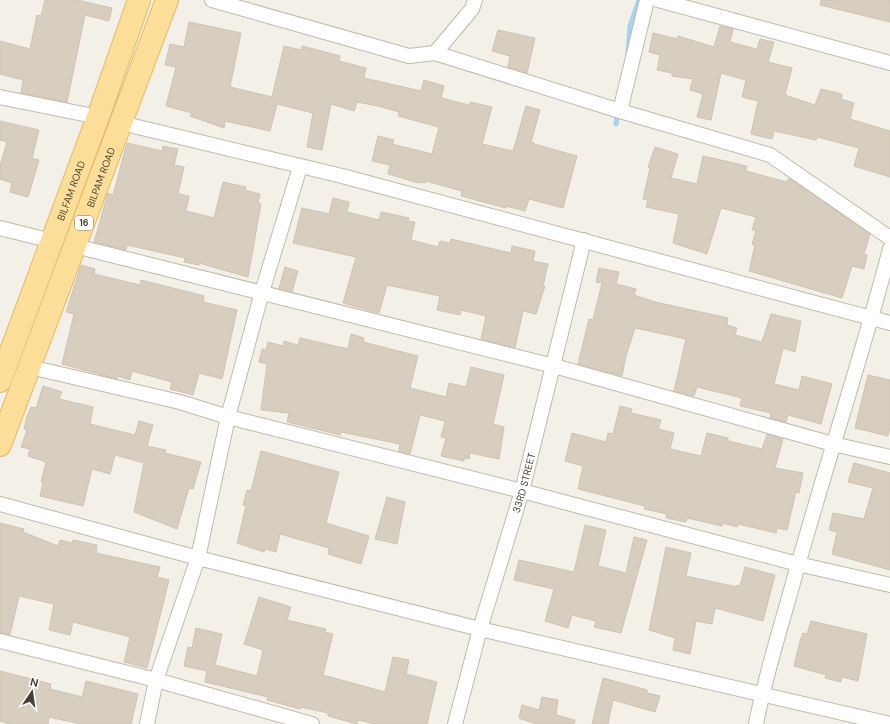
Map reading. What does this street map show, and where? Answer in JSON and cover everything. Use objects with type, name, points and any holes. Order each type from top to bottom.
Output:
[{"type":"main road","name":"BILFAM ROAD","points":[[2,368],[52,241],[140,0]]},
{"type":"main road","name":"BILPAM ROAD","points":[[0,445],[167,0]]},
{"type":"street","points":[[212,0],[409,56],[435,52],[620,111],[770,155],[890,238]]},
{"type":"street","points":[[435,52],[472,9],[475,0]]},
{"type":"street","points":[[620,111],[647,0]]},
{"type":"street","points":[[658,0],[890,64]]},
{"type":"street","points":[[0,97],[98,117]]},
{"type":"street","points":[[121,123],[300,166],[584,240],[890,323]]},
{"type":"street","points":[[147,724],[156,680],[198,558],[228,417],[262,292],[300,166]]},
{"type":"street","points":[[0,228],[52,241]]},
{"type":"street","name":"33RD STREET","points":[[455,724],[480,629],[522,491],[584,240]]},
{"type":"street","points":[[75,246],[554,366],[833,444],[890,457]]},
{"type":"street","points":[[756,724],[762,693],[798,564],[872,318],[890,249]]},
{"type":"street","points":[[30,368],[180,402],[228,417],[522,491],[798,564],[890,586]]},
{"type":"street","points":[[0,504],[198,558],[480,629],[762,693],[890,724]]},
{"type":"street","points":[[0,641],[156,680],[312,724]]},
{"type":"building","points":[[45,0],[77,0],[112,8],[109,21],[85,15],[67,102],[21,93],[23,80],[0,74],[0,41],[30,49],[37,15],[41,16]]},
{"type":"building","points":[[821,0],[890,0],[890,22],[820,5]]},
{"type":"building","points":[[189,22],[241,33],[230,87],[272,97],[284,46],[301,50],[302,46],[340,56],[339,61],[366,68],[364,78],[421,91],[424,80],[444,86],[441,98],[469,105],[470,102],[492,107],[482,144],[513,151],[526,106],[540,110],[531,142],[577,156],[563,208],[529,199],[525,211],[506,206],[506,208],[461,196],[462,191],[426,181],[425,183],[419,183],[388,174],[390,165],[372,161],[378,136],[394,140],[392,144],[432,154],[439,127],[398,116],[399,112],[378,106],[357,102],[354,111],[331,104],[322,150],[307,147],[313,113],[277,104],[270,131],[225,121],[224,128],[190,116],[192,113],[166,106],[176,67],[165,65],[170,44],[184,47]]},
{"type":"building","points":[[720,26],[733,29],[730,42],[757,49],[760,39],[774,42],[768,62],[792,68],[785,95],[815,105],[821,89],[842,94],[841,99],[854,103],[850,119],[890,131],[890,177],[854,166],[859,148],[817,137],[816,140],[774,131],[772,139],[751,134],[758,101],[742,97],[746,80],[721,73],[711,120],[697,117],[703,94],[690,90],[693,79],[672,76],[672,73],[657,70],[660,55],[649,52],[653,33],[678,39],[678,36],[714,47]]},
{"type":"building","points":[[498,30],[535,38],[527,73],[508,67],[510,56],[492,51]]},
{"type":"building","points":[[0,121],[39,130],[32,158],[39,160],[28,197],[10,192],[12,183],[0,179],[0,166],[7,142],[0,140]]},
{"type":"building","points":[[127,143],[162,151],[163,146],[178,149],[174,165],[184,167],[178,194],[189,196],[186,211],[214,218],[223,182],[246,187],[245,190],[260,194],[258,203],[261,204],[248,277],[199,263],[199,265],[184,262],[185,258],[127,245],[126,250],[94,242],[108,193],[113,195]]},
{"type":"building","points":[[655,147],[678,154],[671,178],[697,184],[703,156],[747,166],[746,171],[787,182],[788,179],[792,180],[870,234],[864,254],[867,255],[864,269],[852,266],[842,298],[749,271],[755,245],[752,244],[756,231],[752,230],[756,217],[721,208],[707,254],[673,243],[679,214],[646,207],[648,200],[643,199],[650,168],[648,167]]},
{"type":"building","points":[[333,198],[349,202],[347,212],[379,220],[381,212],[409,218],[408,221],[415,222],[411,240],[438,247],[440,241],[450,243],[451,239],[511,253],[512,246],[535,251],[533,261],[548,264],[543,286],[545,286],[536,314],[523,311],[515,348],[481,339],[486,316],[461,310],[460,315],[437,310],[440,296],[387,285],[379,313],[343,303],[356,257],[293,243],[302,208],[329,214]]},
{"type":"building","points":[[81,265],[95,269],[94,274],[140,285],[141,280],[193,293],[204,296],[203,302],[237,310],[222,379],[199,373],[193,395],[170,389],[172,382],[132,371],[130,380],[118,376],[117,379],[62,364],[74,314],[66,312]]},
{"type":"building","points":[[285,267],[298,271],[292,292],[279,288]]},
{"type":"building","points":[[599,268],[619,272],[616,284],[636,289],[634,295],[655,302],[728,318],[727,325],[737,328],[735,335],[762,342],[771,314],[801,321],[795,352],[783,348],[774,384],[799,390],[802,376],[832,384],[821,424],[788,415],[786,422],[770,418],[771,413],[740,406],[742,398],[697,387],[694,396],[674,391],[686,339],[635,328],[626,356],[622,376],[578,364],[589,319],[593,320],[602,283],[596,282]]},
{"type":"building","points":[[351,334],[364,338],[363,342],[418,356],[410,388],[446,397],[449,383],[466,387],[471,367],[504,375],[493,424],[504,427],[499,459],[470,453],[469,459],[464,458],[464,461],[441,456],[446,438],[441,437],[445,421],[420,415],[410,454],[399,451],[400,444],[341,432],[340,435],[287,422],[289,413],[261,410],[267,364],[259,362],[262,349],[266,350],[268,342],[283,346],[284,341],[298,345],[300,338],[348,349]]},
{"type":"building","points":[[868,375],[890,380],[890,428],[888,436],[855,428]]},
{"type":"building","points":[[43,386],[62,392],[59,399],[93,407],[90,424],[135,435],[139,421],[153,425],[147,446],[166,450],[165,453],[201,462],[193,489],[189,488],[177,529],[134,512],[144,463],[115,455],[110,474],[92,469],[83,506],[40,496],[43,482],[41,482],[46,462],[28,456],[30,449],[21,447],[27,430],[24,429],[27,416],[31,407],[36,408]]},
{"type":"building","points":[[620,406],[632,409],[631,413],[661,420],[658,429],[674,433],[670,449],[701,456],[707,433],[728,438],[728,441],[762,449],[767,434],[783,439],[775,468],[803,473],[799,493],[796,492],[787,530],[777,528],[776,533],[738,524],[737,527],[723,523],[722,526],[687,518],[686,522],[666,518],[667,514],[644,509],[645,506],[578,489],[583,466],[565,461],[572,433],[606,442],[608,433],[613,434]]},
{"type":"building","points":[[261,451],[339,472],[326,523],[369,536],[361,564],[328,554],[329,548],[280,534],[276,552],[265,549],[264,552],[237,543],[246,506],[243,505],[247,490],[251,491]]},
{"type":"building","points":[[854,463],[890,473],[890,570],[832,554],[837,532],[829,530],[833,513],[864,519],[873,488],[848,482]]},
{"type":"building","points":[[387,497],[405,502],[397,544],[375,539]]},
{"type":"building","points":[[0,523],[24,529],[23,532],[58,546],[60,540],[72,543],[73,540],[97,545],[96,553],[160,567],[157,577],[169,580],[147,668],[124,662],[130,637],[73,622],[70,635],[49,630],[54,604],[19,596],[10,635],[0,633]]},
{"type":"building","points":[[585,525],[606,530],[598,566],[626,573],[634,537],[647,540],[621,633],[594,627],[596,621],[572,615],[568,628],[545,621],[554,589],[514,580],[519,560],[574,572]]},
{"type":"building","points":[[666,547],[691,553],[686,576],[737,587],[737,585],[740,586],[745,567],[775,575],[763,621],[715,608],[712,624],[696,621],[690,654],[673,650],[675,638],[649,630]]},
{"type":"building","points":[[259,597],[291,607],[287,620],[326,629],[325,632],[333,634],[323,675],[385,692],[393,657],[409,660],[406,674],[437,682],[427,724],[375,724],[358,720],[357,724],[328,716],[328,713],[301,707],[300,709],[267,700],[268,697],[205,682],[207,671],[184,666],[188,647],[192,648],[196,628],[222,634],[215,665],[257,676],[263,650],[244,644]]},
{"type":"building","points":[[811,621],[867,634],[858,681],[842,677],[841,682],[825,678],[826,675],[794,666],[803,633],[807,634]]},
{"type":"building","points":[[0,671],[51,684],[50,689],[82,697],[86,681],[138,694],[131,724],[81,724],[49,717],[48,724],[10,724],[0,721]]},
{"type":"building","points":[[603,678],[647,690],[647,693],[660,696],[655,712],[613,700],[608,724],[592,724]]},
{"type":"building","points":[[542,697],[558,700],[556,715],[575,720],[574,724],[536,724],[519,718],[522,705],[539,710]]},
{"type":"waterway","points":[[628,54],[630,26],[639,0]]},
{"type":"waterway","points":[[616,124],[618,111]]}]
